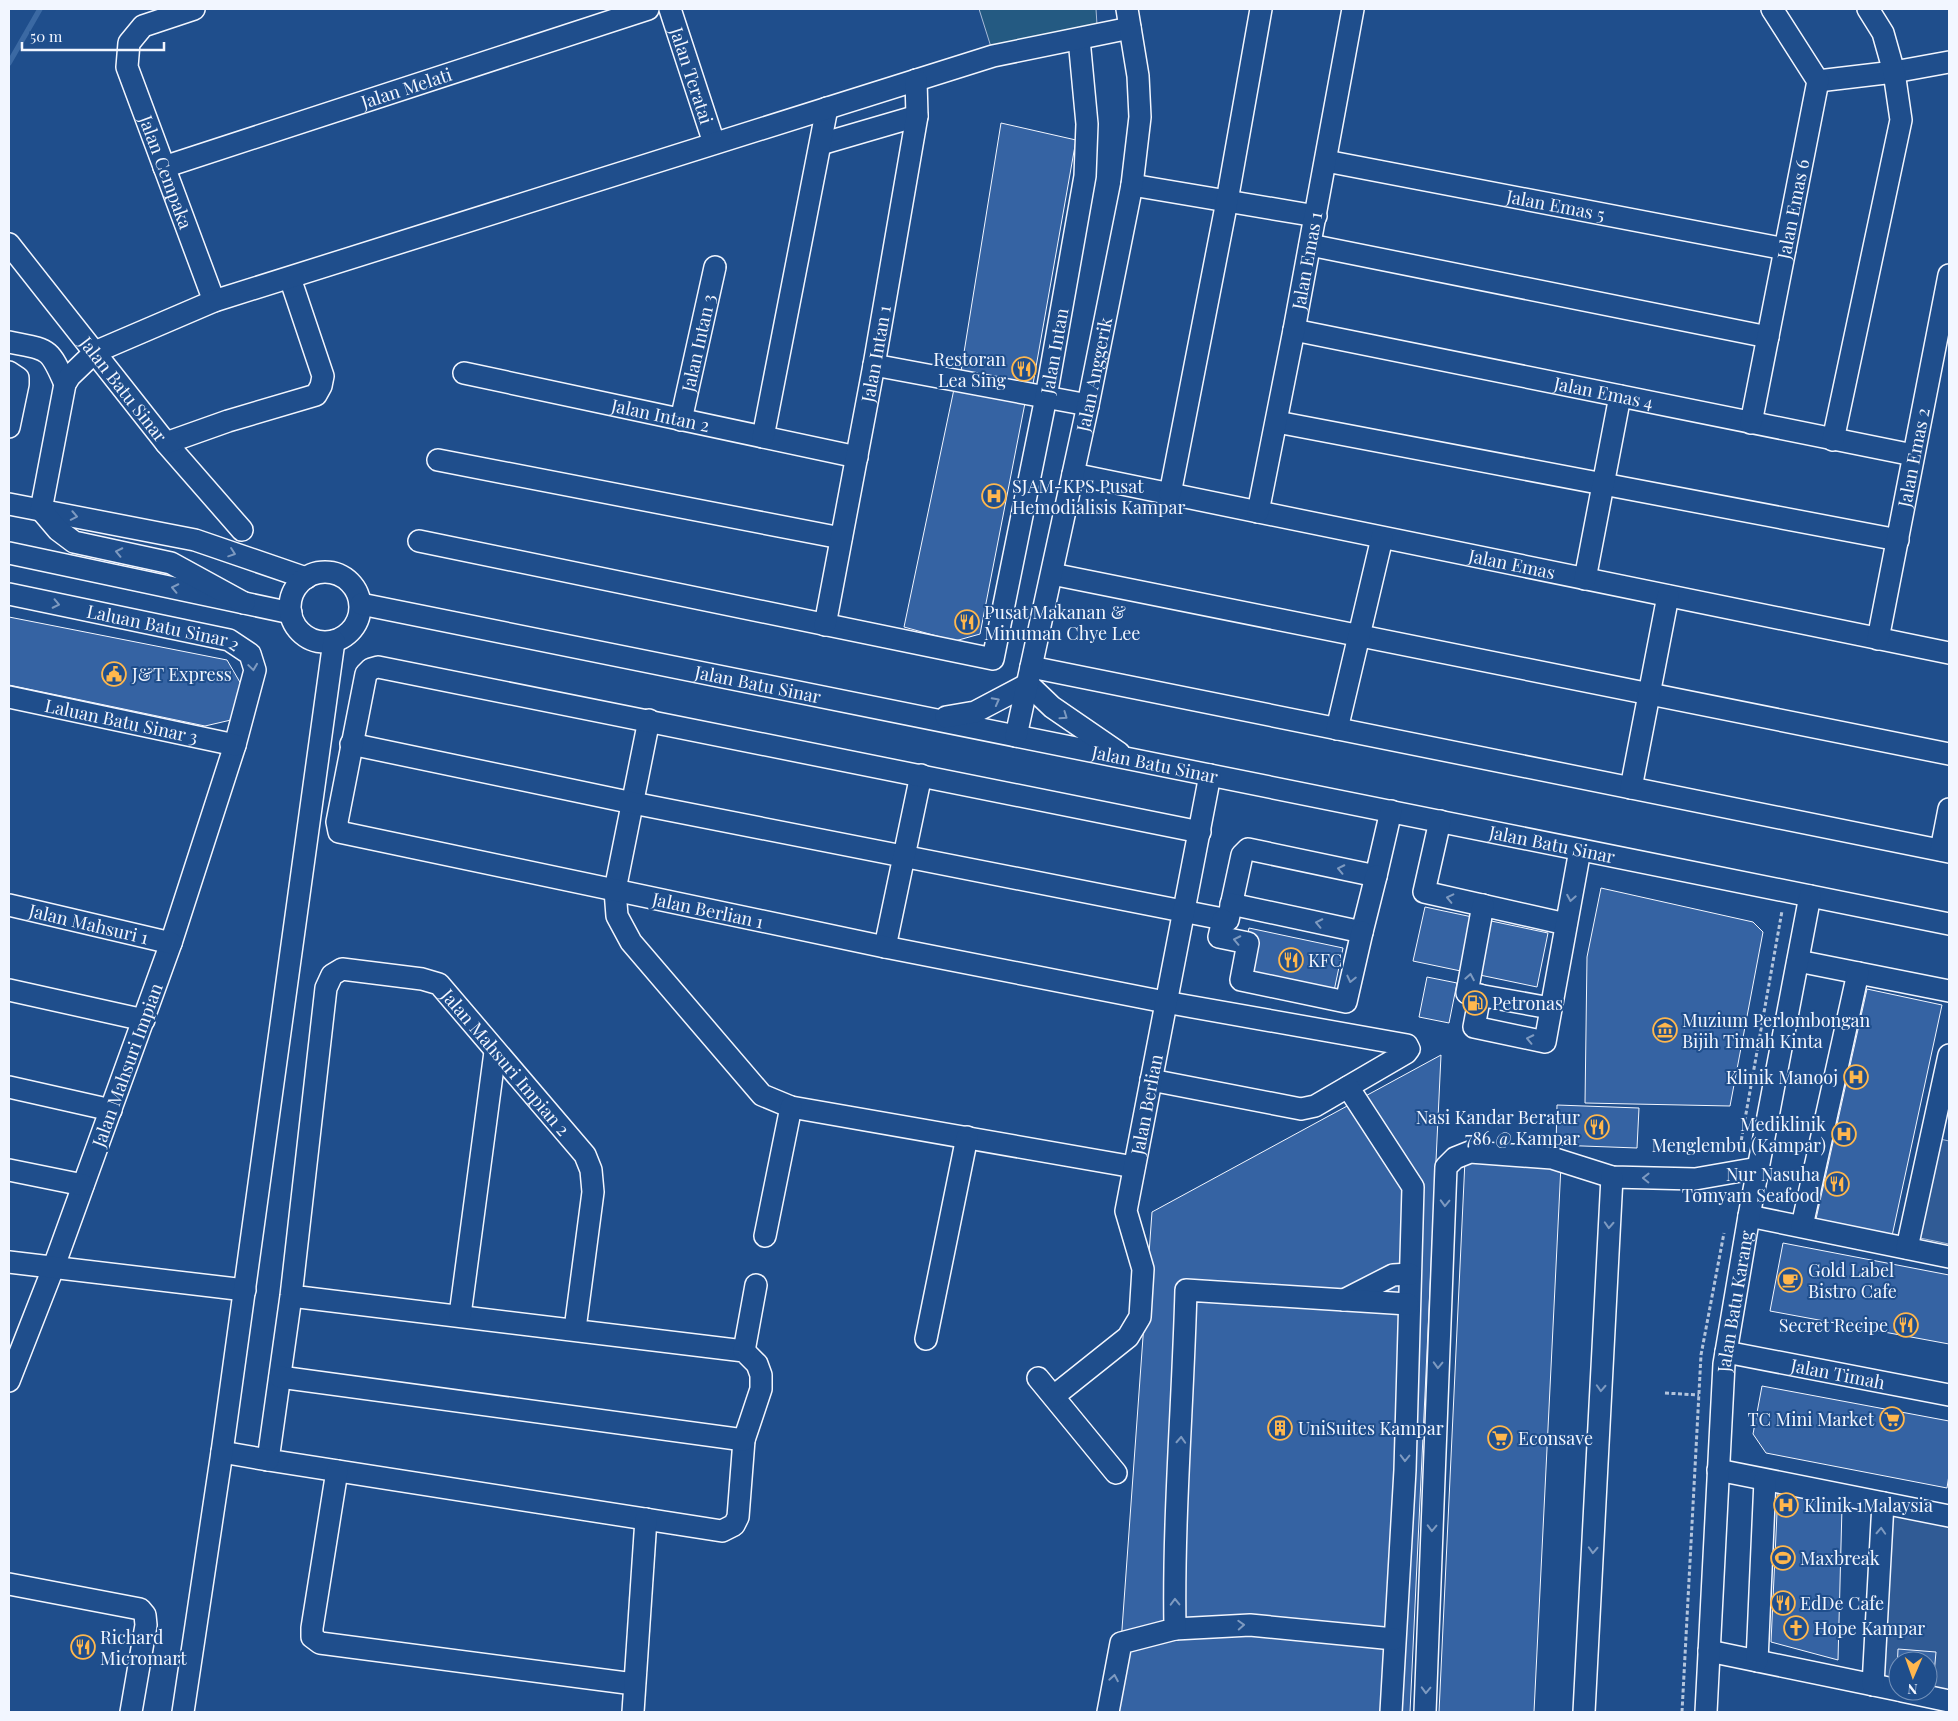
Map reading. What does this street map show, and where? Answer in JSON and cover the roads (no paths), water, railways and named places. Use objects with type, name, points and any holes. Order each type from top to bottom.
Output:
[{"type":"street","name":"Jalan Cempaka","points":[[194,9],[143,26],[129,43],[127,67],[214,301]]},
{"type":"street","name":"Jalan Melati","points":[[164,167],[648,9]]},
{"type":"street","name":"Jalan Teratai","points":[[670,9],[714,143]]},
{"type":"street","points":[[1170,494],[1227,201],[1261,9]]},
{"type":"street","name":"Jalan Emas 1","points":[[1258,512],[1316,216],[1353,9]]},
{"type":"street","points":[[1772,9],[1818,81],[1894,72],[1949,62]]},
{"type":"street","points":[[1833,440],[1901,120],[1894,72],[1883,33],[1868,9]]},
{"type":"street","points":[[41,510],[65,384],[95,352],[214,301],[993,56],[1079,39],[1129,18]]},
{"type":"street","name":"Jalan Anggerik","points":[[1016,736],[1088,405],[1132,185],[1140,117],[1138,76],[1129,18]]},
{"type":"street","name":"Jalan Intan","points":[[825,625],[993,660],[1046,397],[1085,176],[1087,124],[1079,39]]},
{"type":"street","name":"Jalan Intan 1","points":[[825,625],[874,365],[917,116],[916,80]]},
{"type":"street","name":"Jalan Emas 6","points":[[1752,423],[1818,81]]},
{"type":"street","points":[[763,437],[828,108]]},
{"type":"street","points":[[821,144],[917,116]]},
{"type":"street","name":"Jalan Emas 5","points":[[1326,161],[1785,249]]},
{"type":"street","points":[[1132,185],[1316,216]]},
{"type":"street","name":"Jalan Batu Sinar","points":[[9,244],[166,444],[242,530]]},
{"type":"street","points":[[1310,245],[1768,337]]},
{"type":"street","name":"Jalan Intan 3","points":[[681,420],[715,267]]},
{"type":"street","name":"Jalan Emas 2","points":[[1878,639],[1913,455],[1942,345],[1949,275]]},
{"type":"street","points":[[166,444],[228,421],[316,394],[322,386],[323,376],[290,278]]},
{"type":"street","name":"Jalan Emas 4","points":[[1294,330],[1913,455]]},
{"type":"street","points":[[9,342],[41,348],[53,356],[65,384]]},
{"type":"street","points":[[874,365],[1088,405]]},
{"type":"street","points":[[9,372],[18,378],[9,427]]},
{"type":"street","name":"Jalan Intan 2","points":[[464,373],[857,457]]},
{"type":"street","points":[[1585,579],[1605,484],[1620,396]]},
{"type":"street","points":[[1277,422],[1898,540]]},
{"type":"street","points":[[438,460],[841,538]]},
{"type":"street","name":"Jalan Emas","points":[[1073,474],[1949,654]]},
{"type":"street","points":[[9,504],[195,540],[306,578]]},
{"type":"street","points":[[41,510],[58,530],[74,542],[171,563],[244,603]]},
{"type":"street","points":[[1337,729],[1382,538]]},
{"type":"street","points":[[419,541],[825,625]]},
{"type":"street","points":[[9,553],[291,613]]},
{"type":"street","points":[[329,572],[341,575],[350,582],[358,592],[361,604],[360,614],[351,631],[334,641],[317,640],[302,633],[294,624],[291,613],[293,593],[306,578],[317,573],[329,572]]},
{"type":"street","points":[[1052,574],[1949,754]]},
{"type":"street","name":"Laluan Batu Sinar 2","points":[[9,594],[229,640],[250,654],[255,670],[236,744]]},
{"type":"street","points":[[1631,788],[1668,596]]},
{"type":"street","name":"Jalan Batu Sinar","points":[[361,604],[1949,924]]},
{"type":"street","points":[[183,1712],[245,1290],[334,641]]},
{"type":"street","points":[[1200,832],[649,720],[378,668],[371,669],[366,674],[351,744],[633,803],[904,855],[1184,913],[1227,912],[1362,932]]},
{"type":"street","points":[[933,719],[975,712],[1029,676],[1337,729],[1945,851],[1949,809]]},
{"type":"street","points":[[1029,676],[1052,706],[1126,758]]},
{"type":"street","name":"Laluan Batu Sinar 3","points":[[9,697],[236,744]]},
{"type":"street","points":[[649,720],[615,890],[617,916],[631,942],[762,1095],[791,1107],[1134,1167]]},
{"type":"street","name":"Jalan Mahsuri Impian","points":[[9,1381],[54,1266],[144,1020],[236,744]]},
{"type":"street","name":"Jalan Berlian 1","points":[[351,744],[337,822],[339,832],[885,947],[1165,1002],[1407,1045],[1409,1049],[1406,1053],[1348,1087]]},
{"type":"street","points":[[885,947],[921,775]]},
{"type":"street","name":"Jalan Berlian","points":[[1054,1396],[1128,1337],[1140,1317],[1143,1269],[1126,1211],[1210,775]]},
{"type":"street","points":[[1376,876],[1248,849],[1242,855],[1220,937],[1248,943],[1240,980],[1346,1002],[1362,932],[1376,876],[1391,812]]},
{"type":"street","points":[[1440,822],[1424,892],[1566,924]]},
{"type":"street","points":[[1480,995],[1474,1027],[1545,1042],[1580,850]]},
{"type":"street","name":"Jalan Batu Karang","points":[[1706,1712],[1726,1352],[1749,1216],[1810,896]]},
{"type":"street","name":"Jalan Mahsuri 1","points":[[9,905],[171,943]]},
{"type":"street","points":[[1482,905],[1467,993],[1550,1008]]},
{"type":"street","points":[[1798,961],[1949,991]]},
{"type":"street","name":"Jalan Mahsuri Impian 2","points":[[268,1460],[291,1296],[326,988],[332,975],[342,969],[422,979],[439,984],[585,1156],[591,1170],[593,1192],[575,1329]]},
{"type":"street","points":[[1802,1226],[1858,973]]},
{"type":"street","points":[[9,990],[144,1020]]},
{"type":"street","points":[[460,1315],[495,1052]]},
{"type":"street","points":[[1907,1248],[1942,1126],[1949,1055]]},
{"type":"street","points":[[1151,1080],[1301,1109],[1315,1106],[1348,1087],[1413,1187],[1408,1304],[1405,1470],[1391,1712]]},
{"type":"street","points":[[9,1086],[111,1110]]},
{"type":"street","points":[[765,1236],[791,1107]]},
{"type":"street","points":[[926,1339],[967,1138]]},
{"type":"street","points":[[1425,1712],[1446,1167],[1455,1158],[1470,1152],[1552,1158],[1612,1177],[1695,1179],[1758,1168]]},
{"type":"street","points":[[9,1170],[83,1186]]},
{"type":"street","points":[[1584,1712],[1612,1177]]},
{"type":"street","points":[[1749,1216],[1949,1257]]},
{"type":"street","points":[[9,1262],[245,1290]]},
{"type":"street","points":[[1344,1300],[1393,1275],[1410,1274]]},
{"type":"street","points":[[744,1351],[756,1285]]},
{"type":"street","points":[[1175,1629],[1174,1572],[1183,1404],[1186,1290],[1408,1304]]},
{"type":"street","points":[[222,1452],[722,1532],[734,1525],[738,1518],[744,1440],[761,1389],[761,1375],[757,1364],[744,1351],[460,1315],[291,1296]]},
{"type":"street","name":"Jalan Timah","points":[[1726,1352],[1949,1395]]},
{"type":"street","points":[[280,1377],[744,1440]]},
{"type":"street","points":[[1038,1378],[1116,1473]]},
{"type":"street","points":[[1718,1470],[1949,1516]]},
{"type":"street","points":[[337,1471],[312,1628],[312,1636],[320,1643],[634,1684]]},
{"type":"street","points":[[1756,1661],[1766,1480]]},
{"type":"street","points":[[1873,1685],[1882,1503]]},
{"type":"street","points":[[632,1712],[646,1519]]},
{"type":"street","points":[[9,1584],[140,1609],[145,1615],[146,1625],[131,1712]]},
{"type":"street","points":[[1108,1712],[1121,1643],[1175,1629],[1250,1625],[1394,1639]]},
{"type":"street","points":[[1709,1652],[1888,1688]]},
{"type":"waterway","points":[[9,63],[40,9]]},
{"type":"place","name":"Restoran Lea Sing","points":[[1024,369]]},
{"type":"place","name":"SJAM-KPS Pusat Hemodialisis Kampar","points":[[994,496]]},
{"type":"place","name":"Pusat Makanan & Minuman Chye Lee","points":[[967,622]]},
{"type":"place","name":"J&T Express","points":[[114,674]]},
{"type":"place","name":"KFC","points":[[1291,960]]},
{"type":"place","name":"Petronas","points":[[1475,1003]]},
{"type":"place","name":"Muzium Perlombongan Bijih Timah Kinta","points":[[1665,1030]]},
{"type":"place","name":"Klinik Manooj","points":[[1856,1077]]},
{"type":"place","name":"Nasi Kandar Beratur 786 @ Kampar","points":[[1597,1127]]},
{"type":"place","name":"Mediklinik Menglembu (Kampar)","points":[[1844,1134]]},
{"type":"place","name":"Nur Nasuha Tomyam Seafood","points":[[1837,1184]]},
{"type":"place","name":"Gold Label Bistro Cafe","points":[[1790,1280]]},
{"type":"place","name":"Secret Recipe","points":[[1906,1325]]},
{"type":"place","name":"TC Mini Market","points":[[1892,1419]]},
{"type":"place","name":"UniSuites Kampar","points":[[1280,1428]]},
{"type":"place","name":"Econsave","points":[[1500,1438]]},
{"type":"place","name":"Klinik 1Malaysia","points":[[1786,1505]]},
{"type":"place","name":"Maxbreak","points":[[1783,1558]]},
{"type":"place","name":"EdDe Cafe","points":[[1783,1603]]},
{"type":"place","name":"Hope Kampar","points":[[1796,1628]]},
{"type":"place","name":"Richard Micromart","points":[[83,1647]]}]
